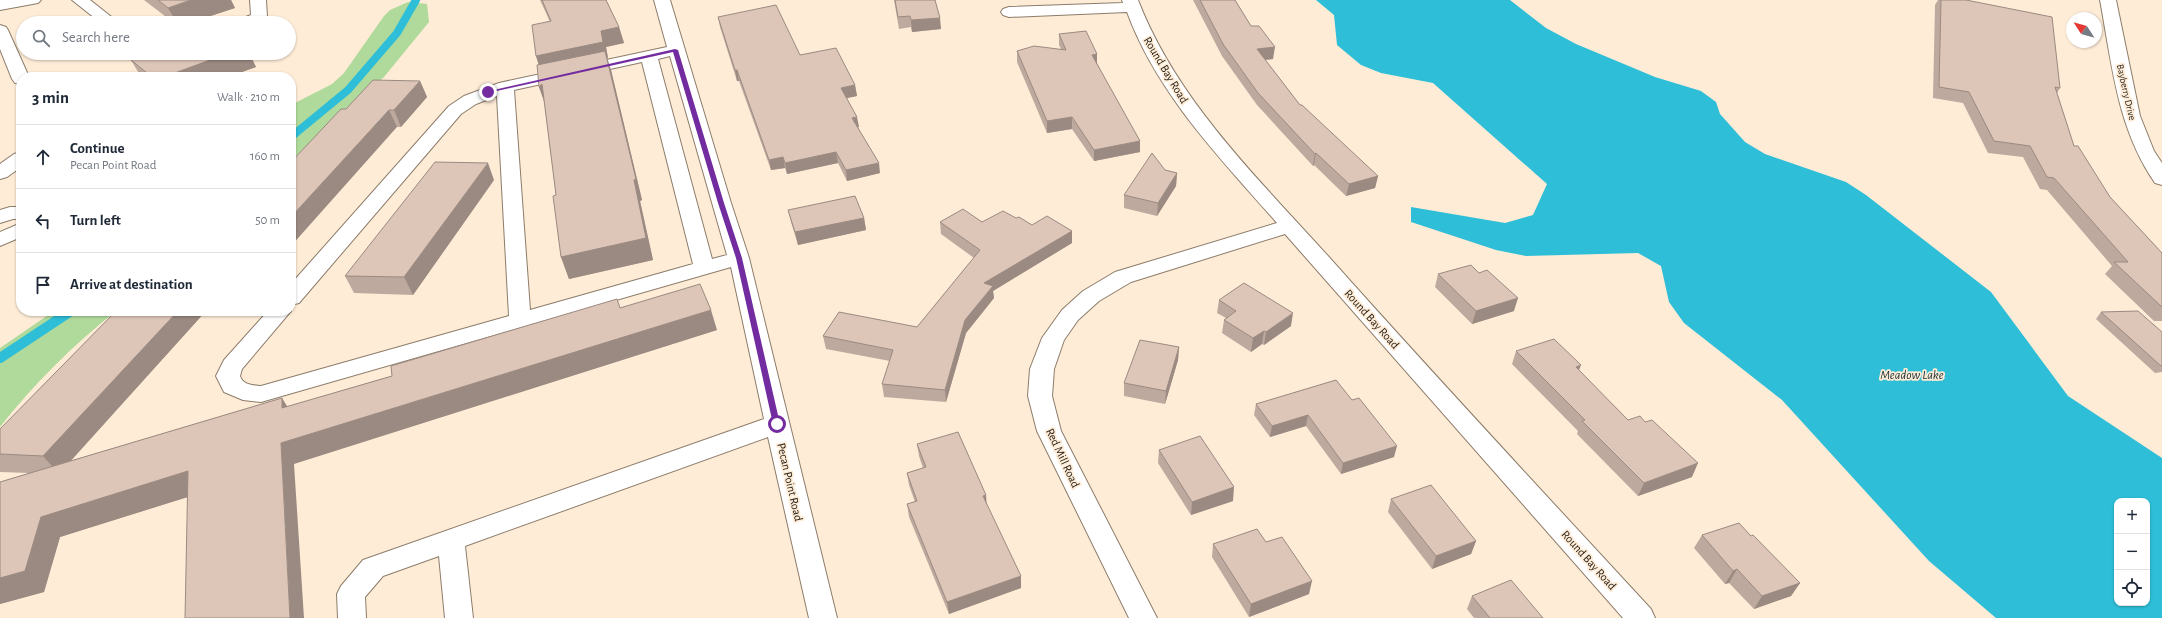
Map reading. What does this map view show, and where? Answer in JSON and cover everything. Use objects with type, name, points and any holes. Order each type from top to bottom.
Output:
[{"type":"street","points":[[0,5],[33,0]]},
{"type":"street","points":[[80,0],[102,16]]},
{"type":"street","points":[[258,0],[259,16]]},
{"type":"street","name":"Pecan Point Road","points":[[662,0],[675,50],[739,258],[823,618]]},
{"type":"street","name":"Bayberry Drive","points":[[2108,0],[2131,116],[2145,151],[2162,179]]},
{"type":"street","points":[[1009,12],[1132,4]]},
{"type":"street","name":"Round Bay Road","points":[[1132,4],[1157,59],[1177,92],[1204,128],[1289,226],[1641,618]]},
{"type":"street","points":[[0,30],[18,72]]},
{"type":"street","points":[[296,292],[455,110],[470,100],[505,87],[675,50]]},
{"type":"street","points":[[649,56],[704,268]]},
{"type":"street","points":[[505,87],[520,320]]},
{"type":"street","points":[[0,173],[16,162]]},
{"type":"street","points":[[0,217],[16,213]]},
{"type":"street","name":"Red Mill Road","points":[[1143,618],[1049,431],[1040,396],[1042,368],[1053,338],[1070,315],[1091,296],[1123,277],[1289,226]]},
{"type":"street","points":[[0,240],[16,232]]},
{"type":"street","points":[[276,316],[232,366],[228,376],[232,386],[243,392],[261,394],[739,258]]},
{"type":"street","points":[[352,618],[351,594],[373,568],[777,424]]},
{"type":"street","points":[[451,540],[459,618]]},
{"type":"green space","points":[[408,2],[427,4],[429,22],[384,77],[331,122],[296,156],[296,102],[332,84],[344,73],[384,16],[390,10]]},
{"type":"green space","points":[[47,316],[110,316],[85,337],[55,366],[26,396],[0,427],[0,348]]},
{"type":"water","name":"Meadow Lake","points":[[1316,0],[1510,0],[1546,28],[1576,44],[1655,77],[1701,91],[1716,102],[1720,114],[1745,142],[1765,154],[1846,182],[1866,195],[1991,292],[2068,396],[2162,458],[2162,618],[1996,618],[1929,561],[1782,400],[1684,323],[1669,302],[1661,266],[1638,253],[1526,256],[1496,250],[1411,222],[1411,207],[1505,223],[1533,215],[1547,184],[1433,83],[1381,73],[1361,65],[1337,45],[1334,15]]},
{"type":"building","points":[[158,0],[191,0],[168,8]]},
{"type":"building","points":[[542,0],[606,0],[619,27],[601,31],[603,42],[536,56],[532,25],[551,21]]},
{"type":"building","points":[[895,0],[935,0],[940,18],[911,20],[910,16],[898,17]]},
{"type":"building","points":[[1200,0],[1235,0],[1251,26],[1259,26],[1275,47],[1257,49],[1300,105],[1302,105],[1378,176],[1349,184],[1316,153],[1315,154],[1258,93],[1223,44]]},
{"type":"building","points":[[1941,0],[1966,0],[2052,17],[2060,88],[2055,87],[2074,146],[2078,146],[2110,197],[2162,253],[2162,307],[2114,262],[2128,262],[2054,178],[2047,177],[2030,146],[1994,141],[1969,92],[1939,87]]},
{"type":"building","points":[[776,5],[800,55],[836,48],[855,85],[841,88],[857,117],[852,118],[879,163],[846,170],[836,152],[785,163],[783,157],[769,160],[737,70],[735,70],[718,17]]},
{"type":"building","points":[[1086,31],[1097,54],[1092,55],[1140,141],[1094,150],[1072,117],[1047,121],[1017,51],[1034,46],[1066,50],[1059,34]]},
{"type":"building","points":[[605,51],[636,179],[634,180],[646,238],[561,257],[553,196],[556,195],[542,84],[539,87],[537,65]]},
{"type":"building","points":[[131,60],[210,60],[178,72],[146,72]]},
{"type":"building","points":[[373,80],[420,81],[394,110],[389,110],[296,212],[296,157],[341,109],[346,109]]},
{"type":"building","points":[[1152,153],[1165,170],[1177,173],[1158,203],[1124,195]]},
{"type":"building","points":[[435,162],[488,163],[404,277],[345,276]]},
{"type":"building","points":[[855,196],[864,218],[795,232],[788,210]]},
{"type":"building","points":[[963,209],[982,222],[1003,211],[1016,218],[1019,217],[1032,225],[1047,216],[1072,231],[984,283],[993,286],[965,320],[945,390],[882,384],[893,350],[823,336],[839,312],[917,327],[980,250],[940,222]]},
{"type":"building","points":[[1471,265],[1479,273],[1487,270],[1518,298],[1476,311],[1438,274]]},
{"type":"building","points":[[1244,283],[1293,313],[1266,332],[1264,331],[1253,338],[1224,320],[1236,311],[1219,300]]},
{"type":"building","points":[[700,284],[711,310],[281,443],[290,618],[185,618],[188,471],[41,517],[25,571],[0,578],[0,482],[282,398],[282,408],[392,376],[391,366],[617,299],[620,308]]},
{"type":"building","points":[[2138,311],[2162,332],[2162,366],[2101,312]]},
{"type":"building","points":[[111,316],[173,316],[43,456],[0,454],[0,429]]},
{"type":"building","points":[[1554,339],[1581,365],[1576,367],[1628,420],[1640,416],[1645,422],[1652,420],[1698,463],[1644,483],[1582,421],[1585,420],[1516,351]]},
{"type":"building","points":[[1140,340],[1179,347],[1166,391],[1124,383]]},
{"type":"building","points":[[1336,380],[1352,400],[1359,398],[1397,446],[1343,463],[1308,415],[1272,426],[1256,404]]},
{"type":"building","points":[[958,432],[986,495],[983,496],[1021,576],[947,602],[907,504],[917,501],[907,473],[926,467],[917,444]]},
{"type":"building","points":[[1200,436],[1234,487],[1192,502],[1159,450]]},
{"type":"building","points":[[1431,485],[1476,541],[1436,556],[1391,499]]},
{"type":"building","points":[[1739,523],[1751,536],[1753,535],[1800,583],[1762,596],[1737,569],[1733,571],[1702,535]]},
{"type":"building","points":[[1257,529],[1266,542],[1282,537],[1312,581],[1251,604],[1213,544]]},
{"type":"building","points":[[1511,580],[1543,618],[1490,618],[1472,596]]},
{"type":"waterway","points":[[296,133],[348,90],[397,33],[416,0]]},
{"type":"waterway","points":[[0,358],[63,316]]},
{"type":"route","points":[[488,92],[675,50],[739,258],[777,424]]}]
